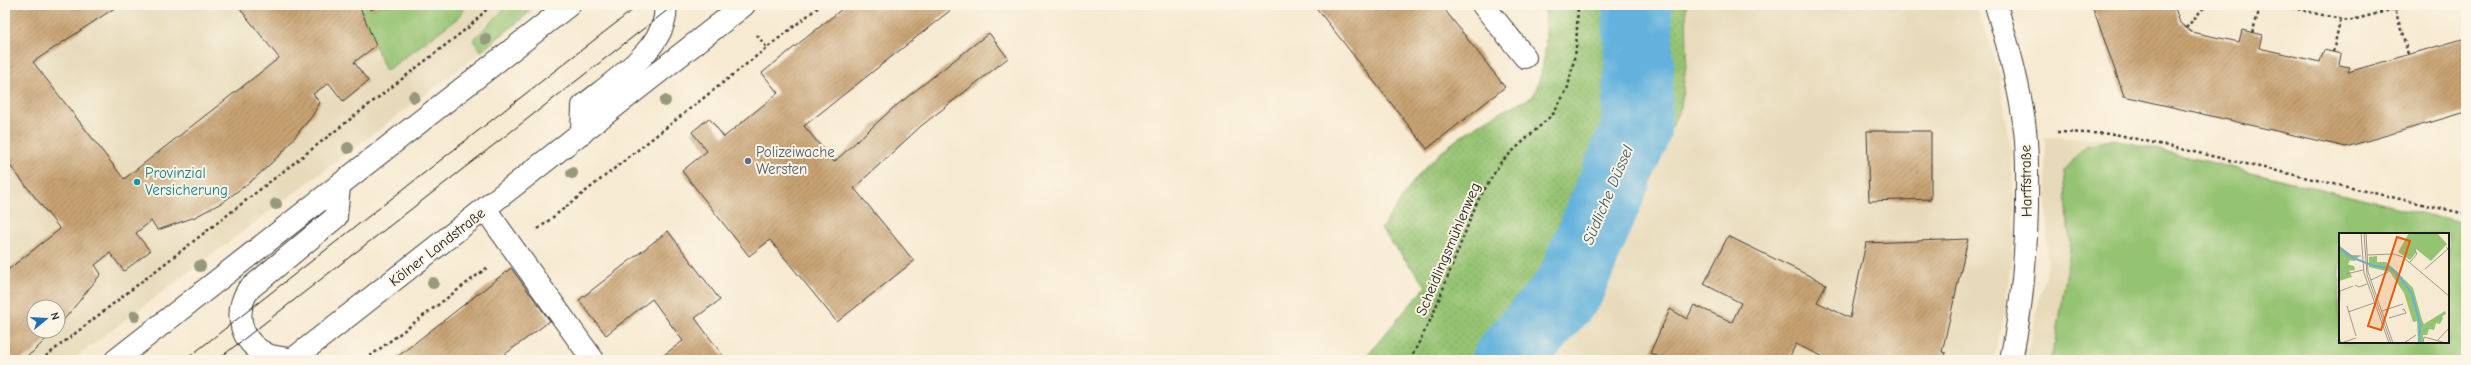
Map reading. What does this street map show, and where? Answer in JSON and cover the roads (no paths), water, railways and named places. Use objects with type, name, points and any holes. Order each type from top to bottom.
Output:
[{"type":"main road","points":[[582,133],[583,106],[630,68],[659,36],[665,22],[665,5]]},
{"type":"main road","name":"Kölner Landstraße","points":[[339,187],[336,218],[248,290],[241,302],[240,317],[247,337],[261,351],[270,356],[293,360],[744,5]]},
{"type":"main road","points":[[1483,5],[1525,57]]},
{"type":"main road","name":"Harffstraße","points":[[1996,5],[2013,63],[2025,131],[2028,175],[2026,240],[2021,304],[2011,360]]},
{"type":"main road","points":[[116,360],[339,187],[561,9]]},
{"type":"main road","points":[[485,210],[514,247],[593,360]]},
{"type":"waterway","name":"Südliche Düssel","points":[[1507,360],[1569,289],[1636,129],[1639,65],[1637,5]]},
{"type":"tram line","points":[[185,360],[639,5]]},
{"type":"tram line","points":[[217,360],[674,5]]},
{"type":"place","name":"Polizeiwache Wersten","points":[[748,161]]},
{"type":"place","name":"Provinzial Versicherung","points":[[137,182]]}]
